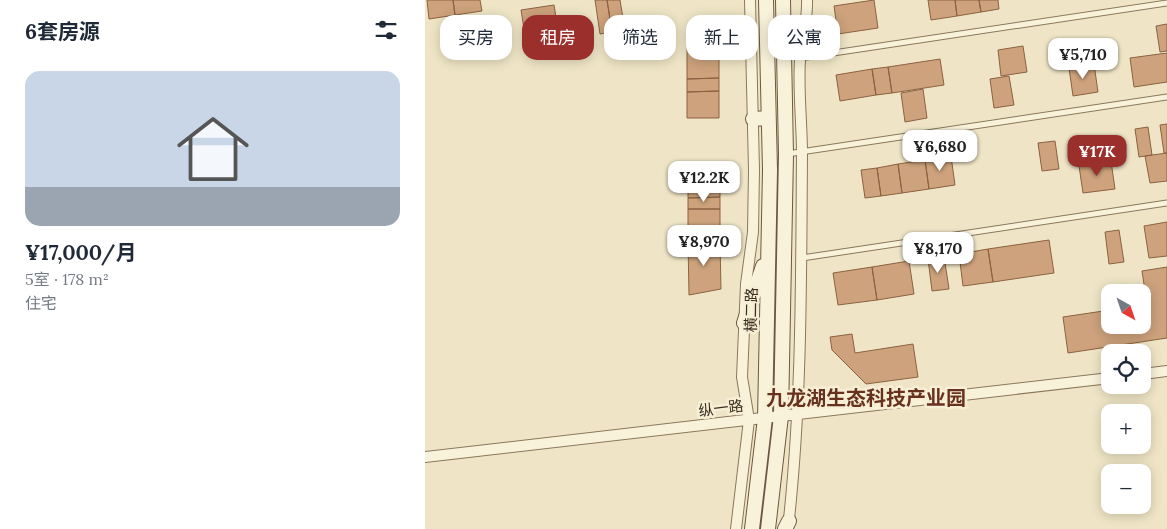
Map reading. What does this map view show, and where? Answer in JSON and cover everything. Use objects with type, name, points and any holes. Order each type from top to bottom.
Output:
[{"type":"main road","points":[[766,5],[784,3],[786,154],[781,416],[768,529]]},
{"type":"main road","name":"横二路","points":[[752,529],[765,418],[769,118],[766,5]]},
{"type":"main road","points":[[753,119],[769,118]]},
{"type":"main road","points":[[744,323],[768,253],[785,252]]},
{"type":"street","points":[[736,529],[749,420],[742,376],[746,284],[753,232],[750,0]]},
{"type":"street","points":[[807,0],[807,15]]},
{"type":"street","points":[[787,526],[795,463],[797,414],[802,152],[800,60]]},
{"type":"street","points":[[1151,373],[1167,371]]},
{"type":"street","name":"纵一路","points":[[425,457],[1101,379]]},
{"type":"lane","points":[[840,52],[1167,3]]},
{"type":"lane","points":[[786,154],[1167,96]]},
{"type":"lane","points":[[800,258],[1167,203]]},
{"type":"building","points":[[427,0],[453,0],[455,15],[440,15],[440,17],[429,19]]},
{"type":"building","points":[[453,0],[480,0],[482,11],[455,15]]},
{"type":"building","points":[[595,0],[607,0],[609,15],[604,15],[604,33],[600,34]]},
{"type":"building","points":[[607,0],[620,0],[622,15],[609,15]]},
{"type":"building","points":[[874,0],[878,28],[840,34],[840,15],[835,15],[834,6]]},
{"type":"building","points":[[928,0],[955,0],[957,16],[931,20]]},
{"type":"building","points":[[955,0],[979,0],[981,12],[957,16]]},
{"type":"building","points":[[979,0],[998,0],[999,9],[981,12]]},
{"type":"building","points":[[554,5],[556,15],[522,16],[521,10]]},
{"type":"building","points":[[1167,24],[1167,51],[1160,52],[1156,26]]},
{"type":"building","points":[[1023,46],[1027,72],[1001,76],[998,50]]},
{"type":"building","points":[[1167,53],[1167,82],[1134,87],[1130,58]]},
{"type":"building","points":[[940,59],[944,85],[892,93],[888,67]]},
{"type":"building","points":[[687,60],[719,60],[719,78],[687,79]]},
{"type":"building","points":[[1094,64],[1098,92],[1073,96],[1069,68]]},
{"type":"building","points":[[888,67],[892,93],[876,95],[872,69]]},
{"type":"building","points":[[872,69],[876,95],[840,101],[836,75]]},
{"type":"building","points":[[1009,76],[1014,105],[994,108],[990,79]]},
{"type":"building","points":[[719,78],[719,91],[687,92],[687,79]]},
{"type":"building","points":[[923,89],[927,118],[905,122],[901,93]]},
{"type":"building","points":[[719,91],[719,118],[687,118],[687,92]]},
{"type":"building","points":[[1167,124],[1167,153],[1164,153],[1160,125]]},
{"type":"building","points":[[1148,127],[1152,155],[1139,157],[1135,129]]},
{"type":"building","points":[[1055,141],[1059,169],[1042,171],[1038,143]]},
{"type":"building","points":[[1167,153],[1167,181],[1150,183],[1145,156]]},
{"type":"building","points":[[951,156],[955,185],[929,189],[925,160]]},
{"type":"building","points":[[925,160],[929,189],[902,193],[898,164]]},
{"type":"building","points":[[1111,161],[1115,189],[1083,193],[1079,166]]},
{"type":"building","points":[[898,164],[902,193],[881,196],[877,168]]},
{"type":"building","points":[[877,168],[881,196],[865,198],[861,170]]},
{"type":"building","points":[[720,187],[720,197],[688,198],[688,188]]},
{"type":"building","points":[[720,197],[720,209],[688,209],[688,198]]},
{"type":"building","points":[[688,209],[720,209],[720,242],[688,242]]},
{"type":"building","points":[[1167,222],[1167,256],[1149,258],[1144,226]]},
{"type":"building","points":[[1119,230],[1124,262],[1109,264],[1105,232]]},
{"type":"building","points":[[1049,240],[1054,273],[993,282],[988,249]]},
{"type":"building","points":[[688,242],[720,242],[721,289],[689,295]]},
{"type":"building","points":[[988,249],[993,282],[963,286],[959,254]]},
{"type":"building","points":[[944,256],[949,289],[932,291],[928,259]]},
{"type":"building","points":[[909,261],[914,294],[877,300],[872,267]]},
{"type":"building","points":[[872,267],[877,300],[838,305],[833,273]]},
{"type":"building","points":[[1167,267],[1167,338],[1127,344],[1101,344],[1101,348],[1068,353],[1063,317],[1101,311],[1101,334],[1151,334],[1151,284],[1144,284],[1142,271]]},
{"type":"building","points":[[852,334],[855,353],[913,344],[918,377],[866,384],[832,350],[830,337]]},
{"type":"district","name":"九龙湖生态科技产业园","points":[[866,397]]}]
